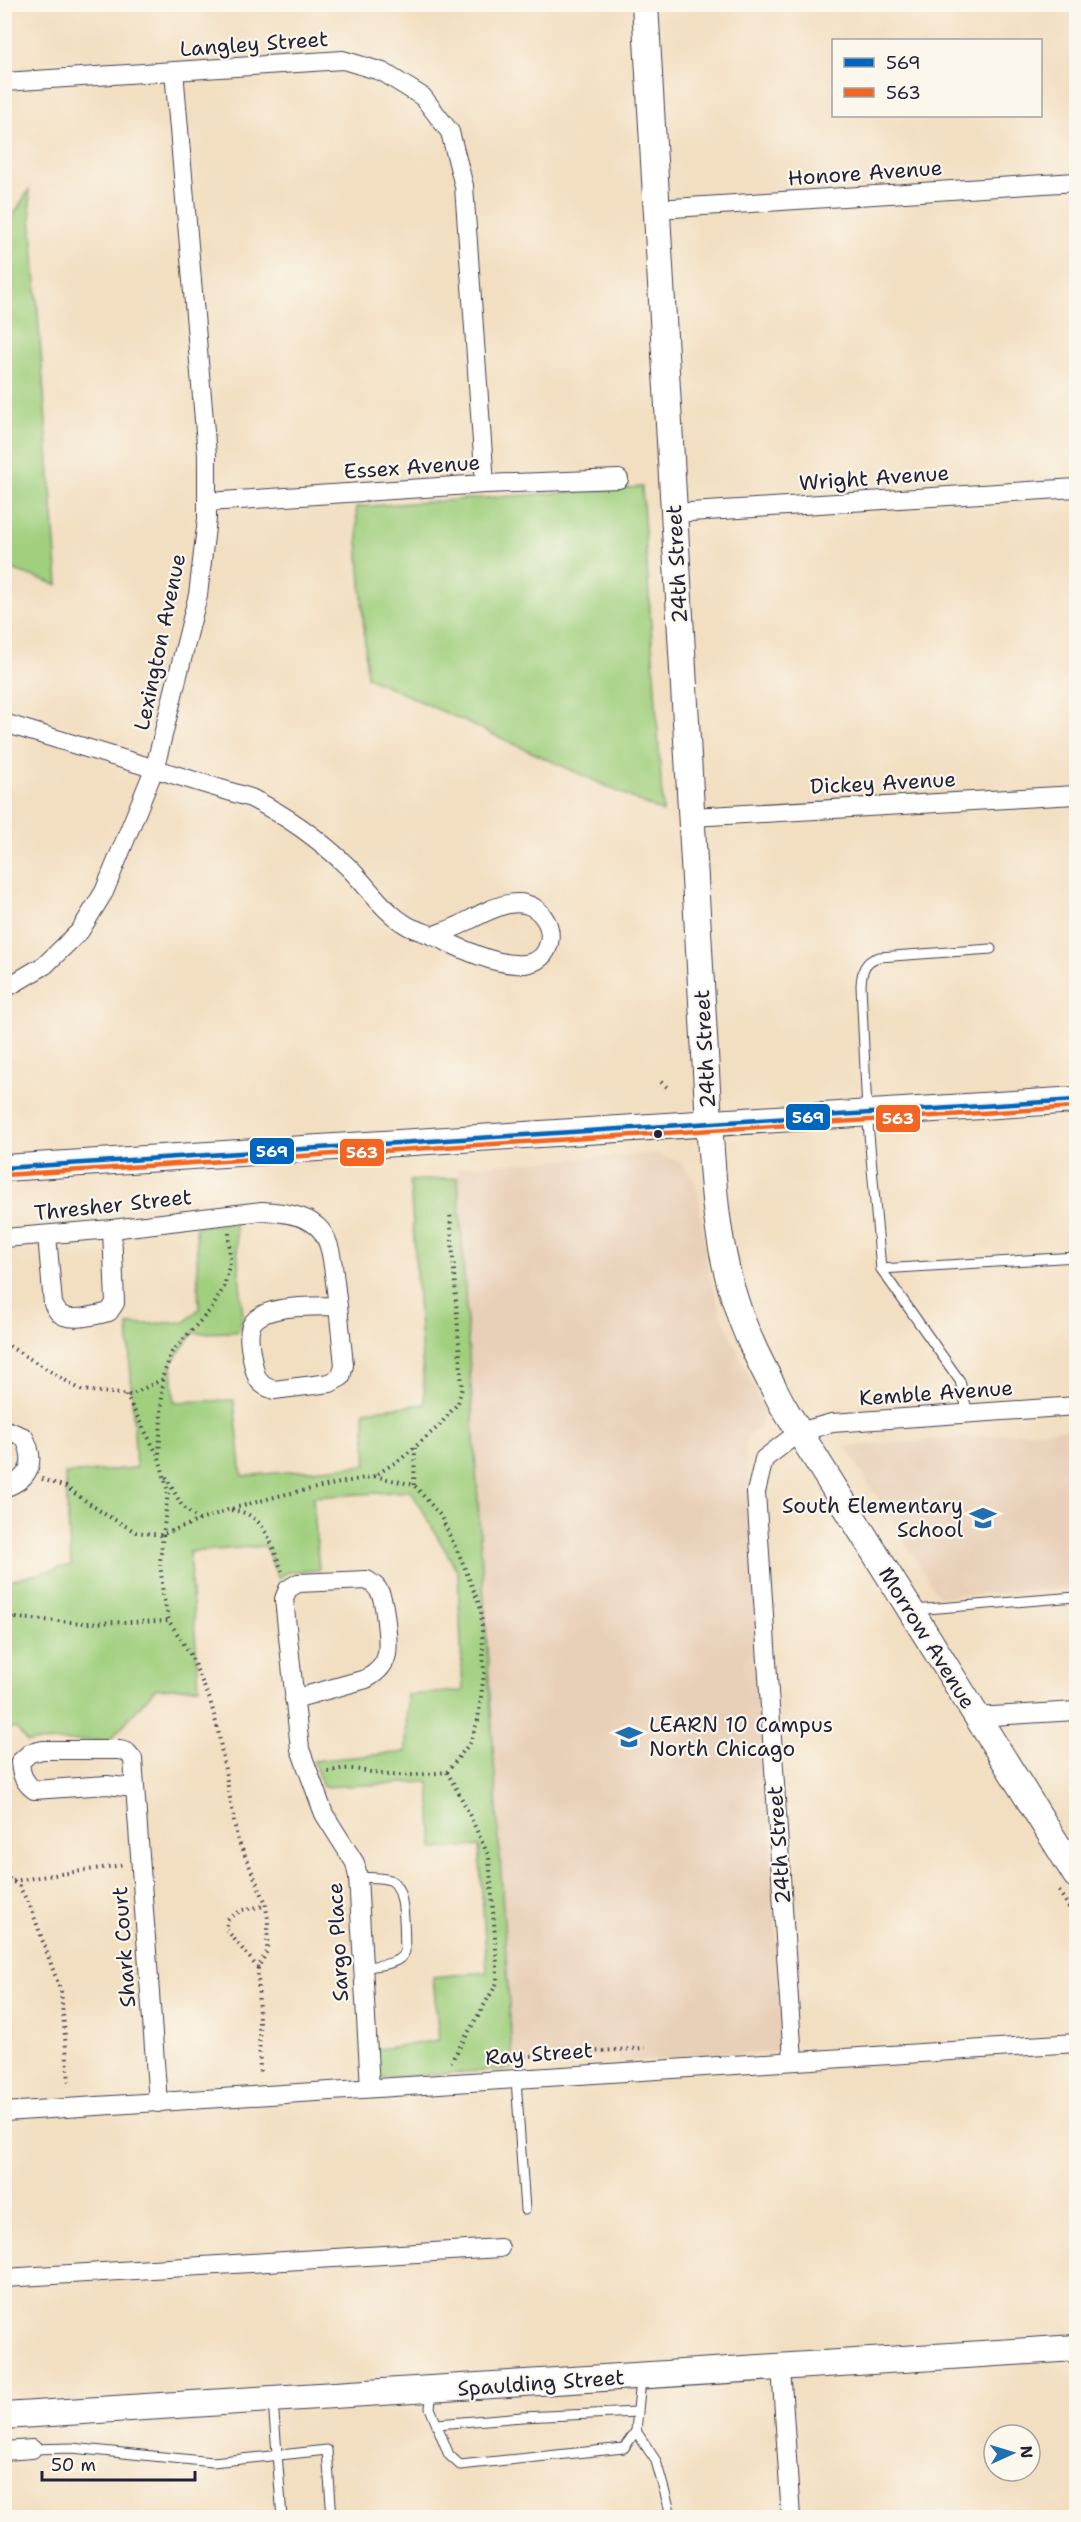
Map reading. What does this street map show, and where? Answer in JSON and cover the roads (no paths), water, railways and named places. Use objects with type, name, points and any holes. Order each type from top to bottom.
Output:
[{"type":"street","name":"24th Street","points":[[645,4],[710,1123]]},
{"type":"street","name":"Langley Street","points":[[4,82],[343,60],[383,72],[423,97],[450,132],[464,186],[485,484]]},
{"type":"street","name":"Lexington Avenue","points":[[4,989],[45,965],[80,931],[104,892],[155,767],[198,595],[207,502],[207,455],[174,71]]},
{"type":"street","name":"Honore Avenue","points":[[657,209],[1077,182]]},
{"type":"street","name":"Essex Avenue","points":[[207,502],[485,484],[619,479]]},
{"type":"street","name":"Wright Avenue","points":[[674,513],[1077,488]]},
{"type":"street","points":[[4,723],[251,798],[277,811],[322,844],[348,866],[387,909],[408,926],[468,952],[514,964],[533,963],[545,953],[550,940],[549,926],[537,910],[527,904],[515,903],[499,906],[432,936]]},
{"type":"street","name":"Dickey Avenue","points":[[692,817],[1077,795]]},
{"type":"street","points":[[4,1167],[1077,1100]]},
{"type":"street","name":"Morrow Avenue","points":[[710,1123],[721,1249],[750,1340],[783,1406],[909,1611],[1077,1875]]},
{"type":"street","name":"Thresher Street","points":[[4,1238],[112,1229],[262,1211],[283,1212],[305,1217],[320,1227],[330,1246],[338,1306]]},
{"type":"street","points":[[48,1235],[53,1304],[59,1313],[68,1317],[98,1315],[109,1312],[115,1303],[112,1229]]},
{"type":"street","points":[[338,1306],[344,1365],[341,1377],[330,1383],[273,1390],[264,1387],[257,1380],[249,1343],[251,1327],[258,1316],[270,1311],[338,1306]]},
{"type":"street","name":"Kemble Avenue","points":[[800,1432],[832,1423],[1077,1406]]},
{"type":"street","points":[[4,1429],[24,1437],[30,1448],[31,1461],[26,1474],[19,1483],[4,1488]]},
{"type":"street","name":"24th Street","points":[[793,2061],[756,1492],[764,1459],[800,1432]]},
{"type":"street","name":"Sargo Place","points":[[294,1699],[366,1679],[383,1664],[387,1654],[382,1596],[376,1585],[367,1580],[298,1583],[288,1589],[284,1599],[294,1699],[300,1749],[324,1814],[355,1863],[358,1877],[370,2088]]},
{"type":"street","points":[[976,1717],[1077,1710]]},
{"type":"street","name":"Shark Court","points":[[135,1788],[107,1785],[34,1790],[26,1783],[20,1762],[30,1753],[43,1750],[120,1750],[127,1752],[133,1759],[158,2103]]},
{"type":"street","name":"Ray Street","points":[[4,2112],[1077,2043]]},
{"type":"street","points":[[4,2278],[500,2248]]},
{"type":"street","name":"Spaulding Street","points":[[4,2416],[1077,2348]]},
{"type":"street","points":[[781,2367],[791,2517]]},
{"type":"street","points":[[4,2451],[32,2449]]},
{"type":"lane","points":[[968,1414],[960,1381],[881,1269],[867,1112],[861,985],[866,964],[879,957],[991,949]]},
{"type":"lane","points":[[881,1269],[1077,1257]]},
{"type":"lane","points":[[909,1611],[1077,1598]]},
{"type":"lane","points":[[358,1877],[389,1880],[397,1885],[401,1895],[405,1951],[403,1957],[397,1961],[362,1968]]},
{"type":"lane","points":[[516,2079],[525,2210]]},
{"type":"lane","points":[[432,2389],[430,2408],[449,2455],[460,2465],[624,2448],[636,2431],[641,2376]]},
{"type":"lane","points":[[273,2399],[282,2517]]},
{"type":"lane","points":[[437,2424],[522,2417],[638,2412]]},
{"type":"lane","points":[[636,2431],[656,2461],[672,2517]]},
{"type":"lane","points":[[32,2449],[72,2448],[213,2462],[327,2450],[332,2517]]},
{"type":"place","name":"South Elementary School","points":[[983,1518]]},
{"type":"place","name":"LEARN 10 Campus North Chicago","points":[[629,1737]]}]
